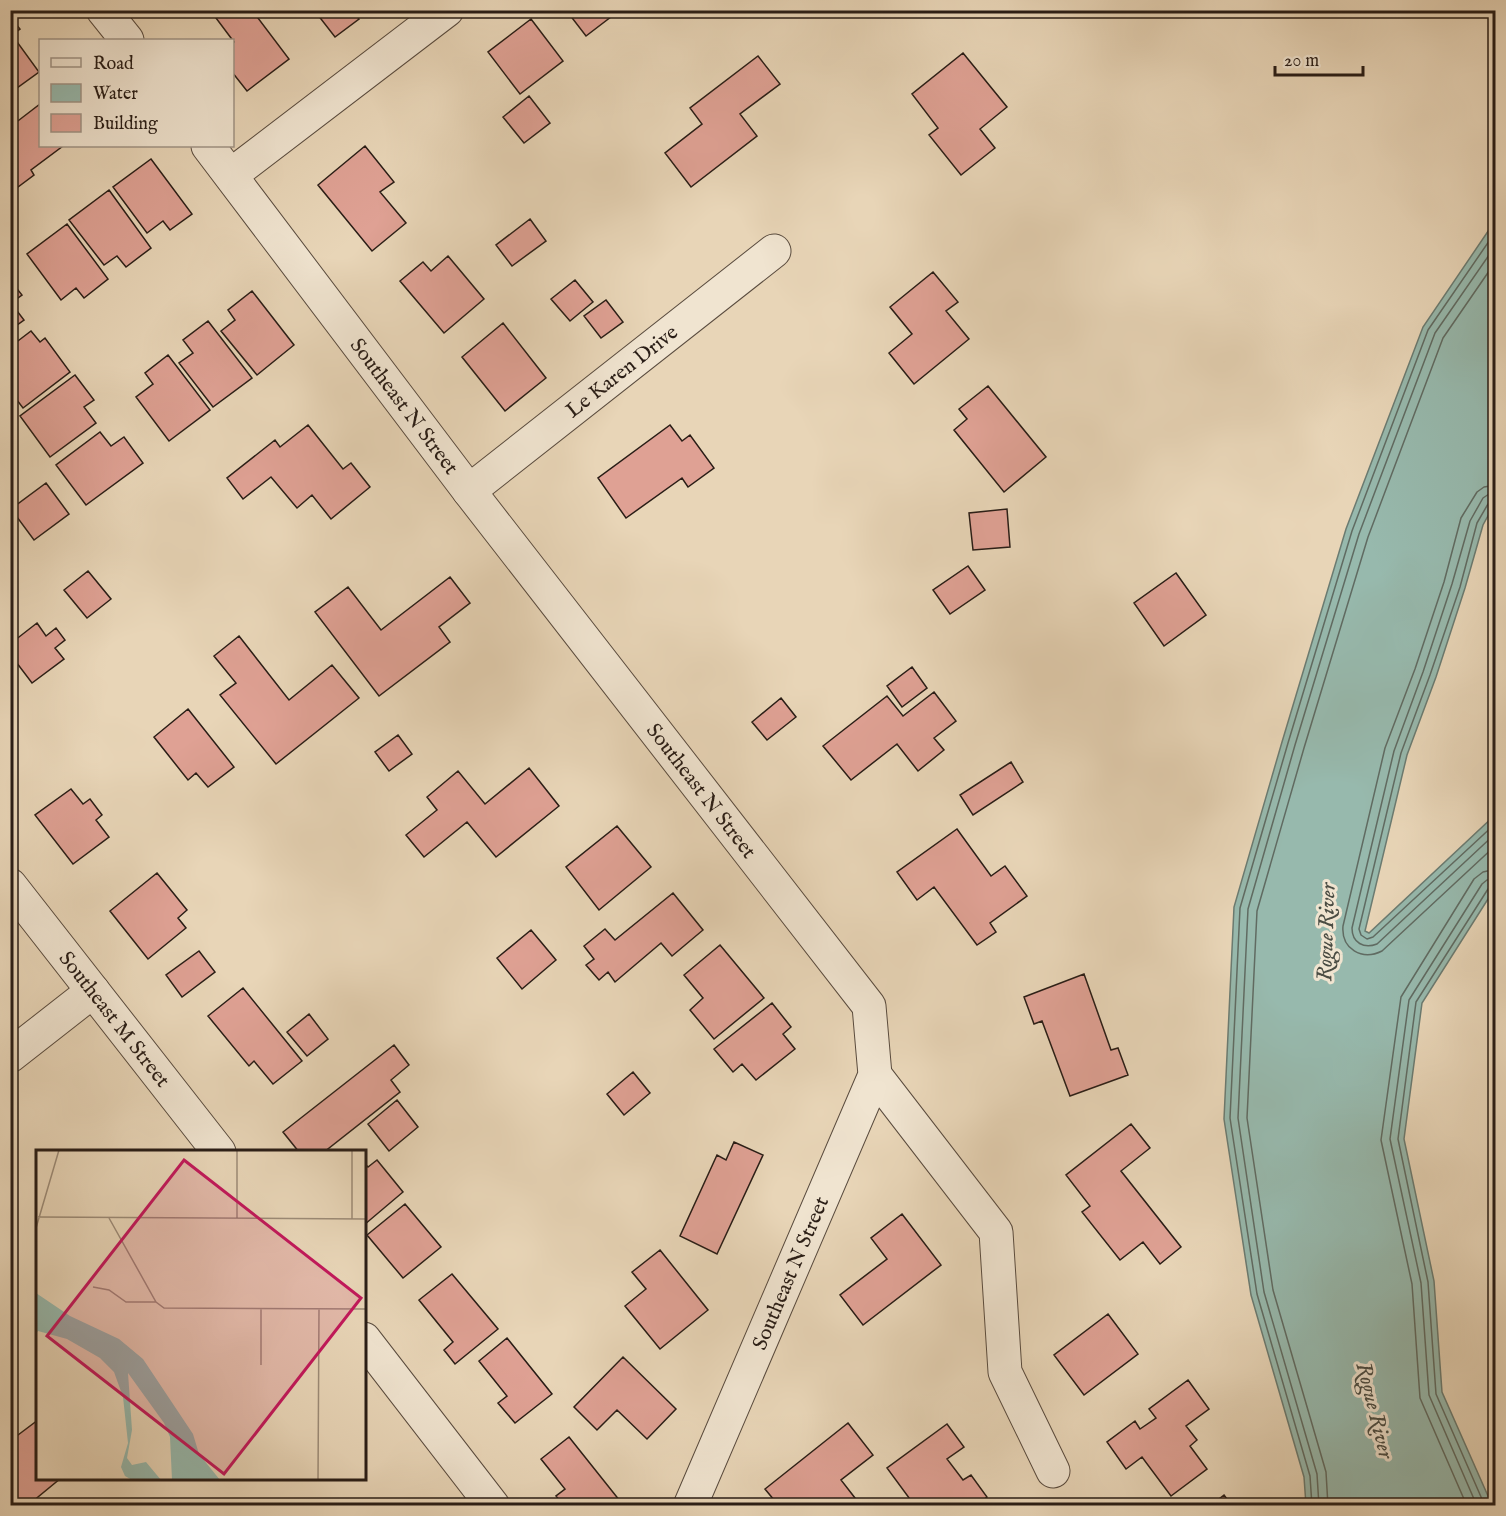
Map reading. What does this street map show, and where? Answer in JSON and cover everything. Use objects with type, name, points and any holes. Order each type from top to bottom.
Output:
[{"type":"street","points":[[103,10],[126,39]]},
{"type":"street","points":[[231,176],[447,10]]},
{"type":"street","name":"Southeast N Street","points":[[209,147],[469,490],[869,1006],[875,1075],[690,1506]]},
{"type":"street","name":"Le Karen Drive","points":[[469,490],[774,251]]},
{"type":"street","name":"Southeast M Street","points":[[10,885],[217,1150]]},
{"type":"street","points":[[10,1056],[93,991]]},
{"type":"street","points":[[875,1075],[996,1232],[1005,1372],[1053,1471]]},
{"type":"street","points":[[366,1342],[493,1506]]},
{"type":"water","name":"Rogue River","points":[[1495,221],[1495,503],[1483,525],[1436,677],[1407,755],[1365,931],[1369,933],[1495,815],[1495,888],[1422,1003],[1404,1139],[1434,1281],[1442,1392],[1492,1505],[1306,1505],[1304,1477],[1251,1295],[1224,1119],[1234,907],[1346,529],[1423,327]]},
{"type":"building","points":[[210,10],[252,10],[289,59],[247,91],[234,75],[234,39]]},
{"type":"building","points":[[314,10],[353,10],[359,19],[335,37]]},
{"type":"building","points":[[566,10],[620,10],[586,36]]},
{"type":"building","points":[[10,17],[20,29],[12,35],[39,72],[10,93]]},
{"type":"building","points":[[531,19],[563,61],[520,94],[488,52]]},
{"type":"building","points":[[963,53],[1007,107],[980,129],[995,148],[961,175],[929,135],[938,128],[912,94]]},
{"type":"building","points":[[758,56],[780,84],[740,114],[757,136],[691,187],[665,153],[702,124],[690,108]]},
{"type":"building","points":[[529,96],[550,123],[524,143],[503,117]]},
{"type":"building","points":[[39,105],[39,147],[62,147],[31,170],[34,175],[14,190],[10,185],[10,127]]},
{"type":"building","points":[[365,146],[394,182],[380,192],[406,223],[372,251],[318,185]]},
{"type":"building","points":[[151,159],[192,214],[170,230],[163,221],[147,233],[113,187]]},
{"type":"building","points":[[109,190],[151,248],[126,267],[117,256],[104,265],[69,220]]},
{"type":"building","points":[[530,219],[546,241],[512,266],[496,245]]},
{"type":"building","points":[[67,224],[108,279],[84,298],[76,288],[61,300],[27,254]]},
{"type":"building","points":[[448,256],[484,299],[444,333],[400,281],[423,262],[431,271]]},
{"type":"building","points":[[933,272],[958,302],[946,311],[969,339],[914,384],[889,353],[912,334],[890,307]]},
{"type":"building","points":[[10,280],[22,295],[11,303],[24,320],[10,330]]},
{"type":"building","points":[[575,280],[593,302],[570,321],[551,299]]},
{"type":"building","points":[[252,291],[294,345],[257,375],[221,331],[235,320],[228,310]]},
{"type":"building","points":[[606,300],[623,322],[601,338],[584,316]]},
{"type":"building","points":[[208,321],[252,378],[213,407],[179,363],[193,353],[183,340]]},
{"type":"building","points":[[503,323],[546,378],[505,411],[462,357]]},
{"type":"building","points":[[31,331],[40,342],[45,338],[70,372],[23,408],[10,391],[10,347]]},
{"type":"building","points":[[168,355],[210,410],[169,441],[136,397],[153,384],[145,373]]},
{"type":"building","points":[[75,375],[94,400],[84,407],[96,423],[50,457],[20,416]]},
{"type":"building","points":[[988,386],[1046,457],[1004,492],[954,430],[967,419],[959,409]]},
{"type":"building","points":[[308,425],[343,469],[351,463],[370,487],[331,519],[312,495],[297,508],[271,477],[243,499],[227,478],[275,440],[280,447]]},
{"type":"building","points":[[670,425],[682,441],[690,435],[714,468],[688,487],[682,478],[626,518],[598,478]]},
{"type":"building","points":[[100,432],[111,446],[124,437],[143,463],[86,505],[56,465]]},
{"type":"building","points":[[46,483],[69,514],[34,540],[11,509]]},
{"type":"building","points":[[1007,509],[1010,547],[973,550],[969,513]]},
{"type":"building","points":[[968,566],[985,590],[950,614],[933,590]]},
{"type":"building","points":[[88,571],[111,599],[87,618],[64,590]]},
{"type":"building","points":[[1176,573],[1206,615],[1164,646],[1134,603]]},
{"type":"building","points":[[450,577],[470,603],[439,627],[450,642],[379,696],[315,612],[348,587],[381,630]]},
{"type":"building","points":[[37,623],[46,636],[56,628],[65,640],[55,648],[64,659],[32,683],[10,654],[10,644]]},
{"type":"building","points":[[239,636],[289,700],[332,665],[359,698],[276,764],[220,695],[236,683],[214,656]]},
{"type":"building","points":[[912,667],[927,688],[902,707],[887,686]]},
{"type":"building","points":[[934,692],[956,721],[934,738],[944,750],[918,771],[897,744],[851,780],[823,746],[887,696],[903,716]]},
{"type":"building","points":[[781,698],[796,717],[767,740],[752,722]]},
{"type":"building","points":[[188,709],[234,767],[208,787],[196,773],[188,780],[154,737]]},
{"type":"building","points":[[398,735],[412,754],[389,771],[375,752]]},
{"type":"building","points":[[1011,762],[1023,782],[973,815],[960,795]]},
{"type":"building","points":[[529,768],[559,806],[496,857],[467,822],[424,857],[406,835],[437,810],[427,797],[458,771],[485,804]]},
{"type":"building","points":[[71,789],[83,804],[90,799],[102,815],[96,820],[109,837],[73,864],[35,815]]},
{"type":"building","points":[[617,826],[651,867],[599,910],[566,867]]},
{"type":"building","points":[[957,829],[991,876],[1005,866],[1027,896],[990,923],[996,932],[977,945],[934,887],[917,900],[897,872]]},
{"type":"building","points":[[157,873],[187,910],[178,918],[186,928],[148,959],[110,911]]},
{"type":"building","points":[[673,893],[703,930],[672,956],[661,943],[615,982],[608,972],[599,980],[586,965],[594,959],[584,946],[605,929],[615,940]]},
{"type":"building","points":[[531,930],[556,960],[522,989],[497,958]]},
{"type":"building","points":[[720,945],[764,998],[714,1039],[690,1010],[703,998],[684,975]]},
{"type":"building","points":[[199,951],[215,972],[182,997],[166,975]]},
{"type":"building","points":[[1084,974],[1111,1050],[1118,1048],[1128,1075],[1070,1096],[1042,1021],[1034,1024],[1024,997]]},
{"type":"building","points":[[243,988],[302,1061],[273,1084],[254,1061],[249,1066],[208,1016]]},
{"type":"building","points":[[772,1003],[791,1027],[783,1034],[795,1049],[756,1080],[742,1064],[733,1072],[714,1049]]},
{"type":"building","points":[[309,1014],[328,1039],[307,1056],[287,1032]]},
{"type":"building","points":[[394,1045],[409,1065],[391,1080],[400,1092],[327,1150],[297,1150],[283,1132]]},
{"type":"building","points":[[633,1072],[650,1093],[624,1115],[607,1094]]},
{"type":"building","points":[[397,1100],[418,1127],[389,1151],[368,1124]]},
{"type":"building","points":[[1131,1124],[1150,1148],[1121,1171],[1181,1247],[1160,1264],[1143,1242],[1120,1260],[1082,1212],[1090,1206],[1066,1175]]},
{"type":"building","points":[[734,1142],[763,1155],[717,1254],[680,1236],[717,1155],[726,1160]]},
{"type":"building","points":[[377,1160],[403,1192],[366,1223],[366,1165],[368,1167]]},
{"type":"building","points":[[405,1204],[441,1247],[403,1278],[367,1235]]},
{"type":"building","points":[[902,1214],[941,1265],[863,1325],[840,1295],[887,1259],[871,1238]]},
{"type":"building","points":[[660,1250],[708,1310],[660,1349],[625,1306],[646,1289],[632,1272]]},
{"type":"building","points":[[452,1274],[498,1329],[455,1364],[444,1350],[453,1342],[419,1300]]},
{"type":"building","points":[[1108,1314],[1138,1354],[1084,1395],[1054,1355]]},
{"type":"building","points":[[507,1338],[552,1394],[515,1423],[498,1403],[507,1396],[479,1361]]},
{"type":"building","points":[[623,1357],[676,1409],[647,1439],[617,1410],[597,1430],[574,1407]]},
{"type":"building","points":[[1188,1380],[1209,1409],[1186,1426],[1197,1440],[1190,1446],[1207,1469],[1171,1496],[1142,1457],[1126,1469],[1107,1442],[1135,1421],[1140,1429],[1156,1418],[1149,1409]]},
{"type":"building","points":[[36,1422],[36,1480],[59,1480],[27,1506],[10,1506],[10,1441]]},
{"type":"building","points":[[848,1423],[873,1455],[841,1480],[855,1498],[845,1506],[779,1506],[765,1489]]},
{"type":"building","points":[[947,1424],[964,1447],[947,1459],[963,1480],[971,1475],[987,1497],[975,1506],[915,1506],[887,1468]]},
{"type":"building","points":[[569,1437],[624,1506],[564,1506],[556,1496],[565,1489],[541,1459]]},
{"type":"building","points":[[1224,1495],[1232,1506],[1210,1506]]}]
